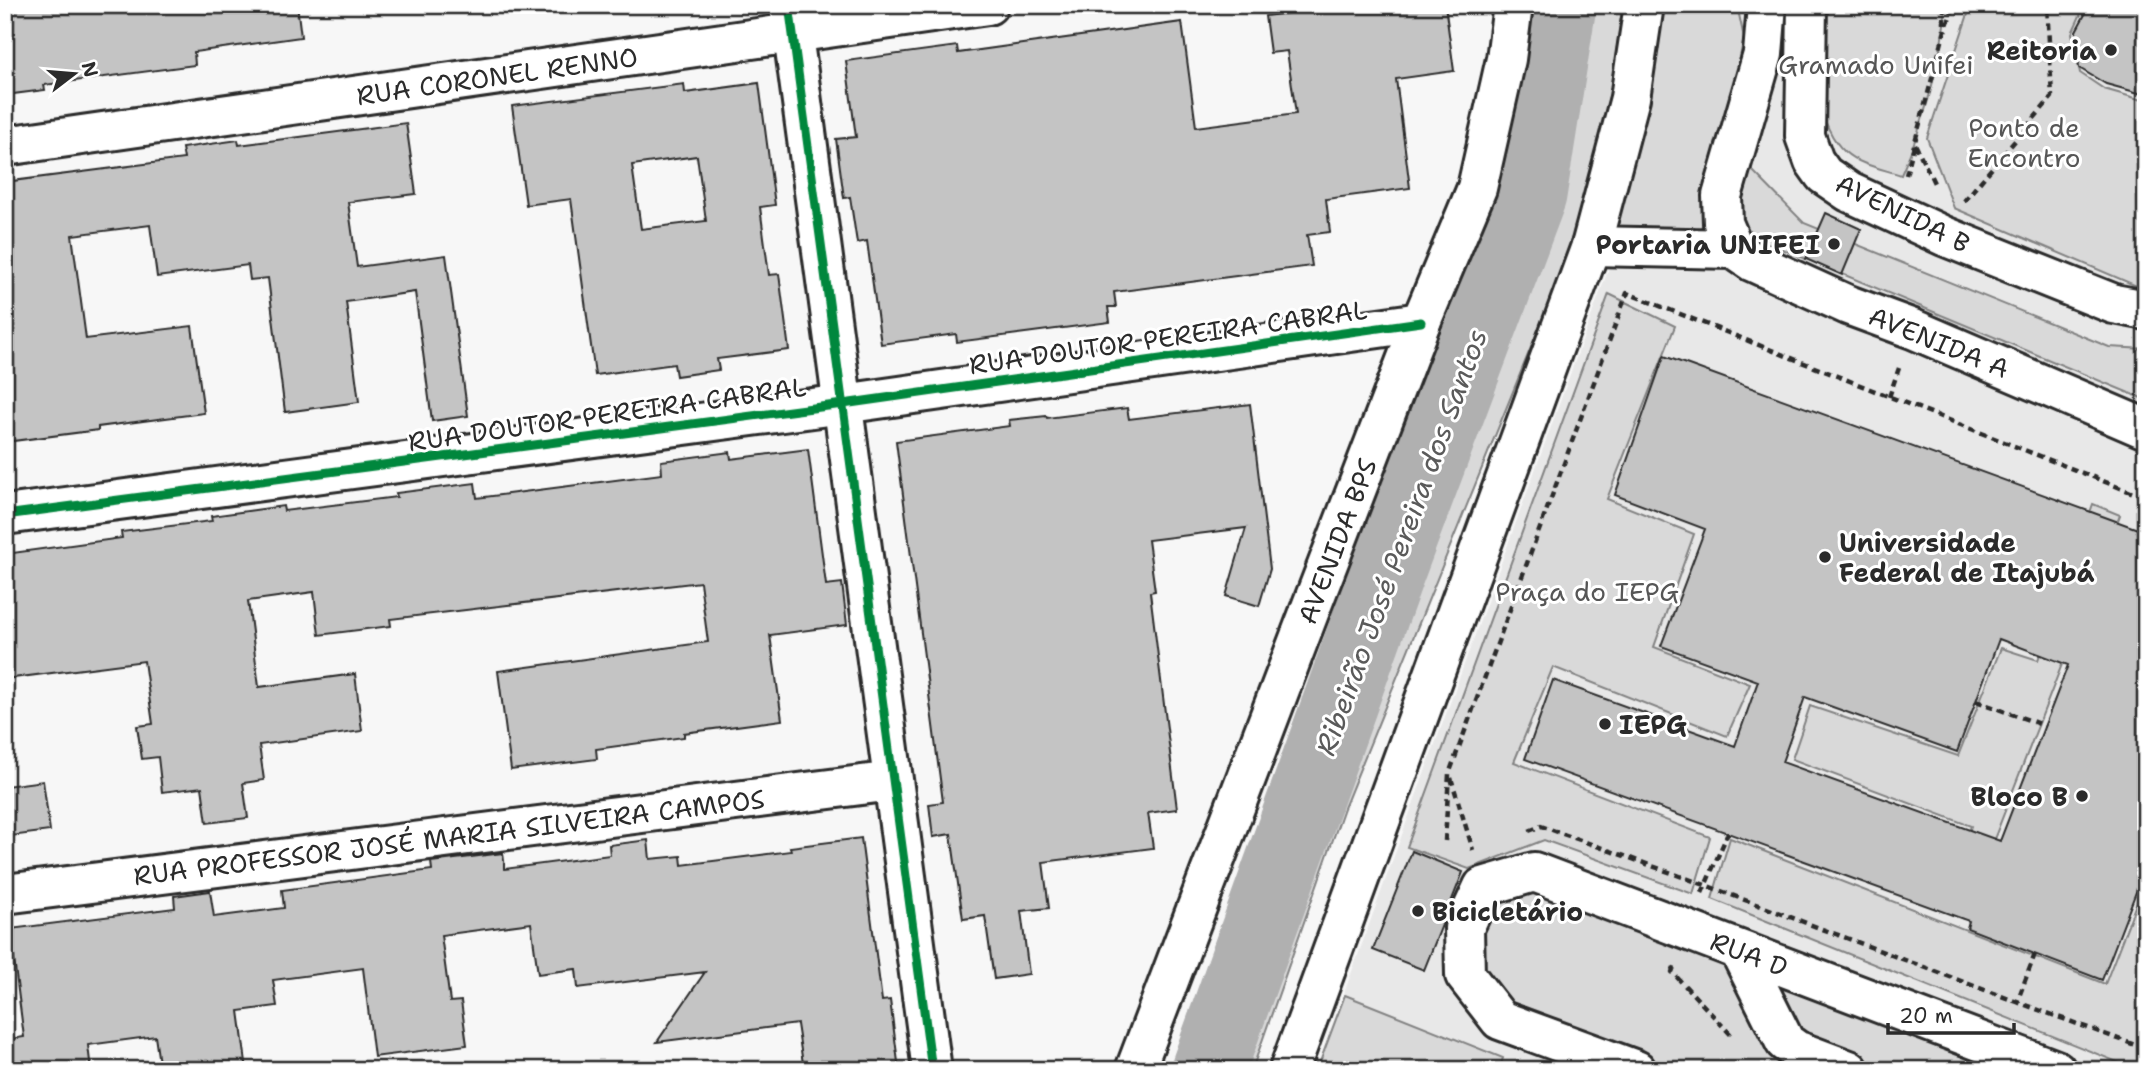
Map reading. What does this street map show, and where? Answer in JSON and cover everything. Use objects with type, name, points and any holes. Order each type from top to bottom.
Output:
[{"type":"street","name":"RUA CORONEL RENNO","points":[[5,146],[791,19],[988,5]]},
{"type":"street","name":"AVENIDA BPS","points":[[1135,1070],[1422,322],[1477,188],[1506,59],[1513,5]]},
{"type":"street","points":[[1289,1070],[1591,246],[1630,98],[1644,5]]},
{"type":"street","points":[[1734,249],[1723,223],[1722,196],[1763,54],[1767,5]]},
{"type":"street","name":"AVENIDA B","points":[[1807,5],[1805,136],[1814,161],[1824,175],[1849,192],[1944,236],[2114,304],[2146,310]]},
{"type":"street","points":[[791,19],[932,1070]]},
{"type":"street","name":"AVENIDA A","points":[[1591,246],[1734,249],[1753,262],[1848,305],[1913,329],[2146,429]]},
{"type":"street","name":"RUA DOUTOR PEREIRA CABRAL","points":[[5,515],[843,404],[1422,322]]},
{"type":"street","name":"RUA PROFESSOR JOSÉ MARIA SILVEIRA CAMPOS","points":[[5,894],[893,781]]},
{"type":"street","name":"RUA D","points":[[1636,1070],[1500,1020],[1465,975],[1464,928],[1483,887],[1534,872],[2056,1070]]},
{"type":"street","points":[[1739,950],[1785,1042],[1796,1050],[1849,1070]]},
{"type":"path","points":[[1944,5],[1944,34]]},
{"type":"path","points":[[1895,213],[1954,5]]},
{"type":"path","points":[[1959,206],[2052,97],[2046,5]]},
{"type":"path","points":[[1445,841],[1449,774],[1626,293],[2146,498]]},
{"type":"path","points":[[1976,701],[2045,726]]},
{"type":"path","points":[[1449,774],[1474,854],[1485,849]]},
{"type":"path","points":[[1518,835],[1541,826],[2145,1048],[2137,1070]]},
{"type":"path","points":[[2017,1002],[2035,954]]},
{"type":"shaded area","name":"Universidade Federal de Itajubá","points":[[1682,5],[2146,5],[2146,1070],[1316,1070],[1659,131]]},
{"type":"green space","points":[[1532,5],[1623,5],[1611,87],[1583,219],[1344,808],[1252,1070],[1175,1070],[1335,617],[1500,192]]},
{"type":"green space","points":[[1630,5],[1737,5],[1744,38],[1699,237],[1589,225]]},
{"type":"green space","name":"Gramado Unifei","points":[[1816,5],[1946,5],[1930,92],[1917,136],[1901,175],[1871,166],[1845,152],[1826,122],[1818,83]]},
{"type":"green space","name":"Ponto de Encontro","points":[[1971,5],[2085,5],[2072,33],[2080,73],[2104,89],[2146,101],[2146,166],[2140,181],[2146,183],[2146,290],[1954,208],[1927,138]]},
{"type":"green space","points":[[1750,168],[1804,223],[2109,347],[2146,349],[2146,400],[1734,229]]},
{"type":"green space","name":"Praça do IEPG","points":[[1609,294],[1675,326],[1607,499],[1694,534],[1654,647],[1750,684],[1727,736],[1553,667],[1514,762],[1710,837],[1693,894],[1544,840],[1469,869],[1407,847]]},
{"type":"green space","points":[[2093,504],[2120,515],[1963,919],[1941,909],[1971,826],[1792,759],[1810,706],[1958,756],[2001,648],[2038,660]]},
{"type":"green space","points":[[1730,838],[2105,984],[2146,878],[2146,1070],[2137,1070],[1712,899]]},
{"type":"green space","points":[[1534,872],[2056,1070],[1636,1070],[1500,1020],[1465,975],[1483,887]]},
{"type":"green space","points":[[1345,995],[1503,1058],[1499,1070],[1317,1070]]},
{"type":"building","points":[[31,5],[182,5],[182,9],[223,5],[297,5],[301,37],[194,52],[195,65],[44,85],[45,90],[5,95],[5,9]]},
{"type":"building","points":[[1376,5],[1445,5],[1454,71],[1396,79],[1410,188],[1326,199],[1330,232],[1307,235],[1312,266],[1114,292],[1116,307],[1108,307],[1110,322],[957,342],[956,334],[881,344],[867,241],[857,243],[850,197],[844,198],[836,139],[856,137],[846,61],[957,46],[958,53],[1182,22],[1196,127],[1296,114],[1287,51],[1270,53],[1265,16]]},
{"type":"building","name":"Reitoria","points":[[2090,5],[2146,5],[2146,95],[2106,84],[2079,68],[2076,31]]},
{"type":"building","points":[[759,83],[775,205],[760,207],[769,275],[779,274],[789,350],[717,359],[719,370],[676,376],[674,364],[595,375],[571,199],[526,205],[512,106],[684,84],[685,93]],"holes":[[[697,156],[706,221],[641,229],[632,165]]]},
{"type":"building","points":[[406,123],[416,194],[348,202],[357,267],[446,255],[468,416],[432,421],[415,292],[346,302],[359,402],[285,412],[268,278],[250,280],[248,265],[157,277],[150,225],[72,235],[86,339],[192,326],[204,413],[5,442],[5,182],[184,159],[182,148],[238,140],[239,145]]},
{"type":"building","name":"Portaria UNIFEI","points":[[1826,213],[1861,229],[1842,275],[1806,259]]},
{"type":"building","points":[[1664,356],[2146,532],[2146,866],[2102,980],[1967,928],[1969,921],[1525,759],[1553,680],[1735,746],[1758,681],[1661,646],[1705,529],[1615,495]],"holes":[[[1999,639],[2068,665],[2000,841],[1782,762],[1805,697],[1957,752]]]},
{"type":"building","points":[[1250,404],[1270,569],[1259,606],[1226,596],[1246,528],[1148,540],[1155,591],[1150,592],[1177,809],[1148,813],[1153,848],[1043,862],[1049,908],[1021,911],[1029,974],[994,979],[985,916],[963,919],[951,834],[933,837],[929,804],[943,802],[896,441],[1010,426],[1009,420],[1046,416],[1127,408],[1129,419]]},
{"type":"building","points":[[808,449],[826,585],[842,583],[847,625],[770,635],[782,720],[684,733],[684,737],[596,749],[597,759],[511,770],[498,671],[708,642],[700,582],[390,619],[391,626],[319,635],[314,592],[248,601],[259,687],[355,674],[362,731],[259,745],[264,780],[243,783],[248,818],[207,823],[202,787],[162,792],[158,757],[142,759],[137,726],[153,724],[144,661],[5,679],[5,554],[122,538],[121,532],[212,521],[211,516],[283,506],[284,511],[397,497],[396,493],[475,483],[477,498],[662,474],[661,461],[730,452],[731,459]]},
{"type":"building","points":[[43,781],[50,831],[11,836],[5,786]]},
{"type":"building","points":[[861,838],[882,1001],[890,1000],[899,1070],[804,1070],[797,1024],[657,1042],[705,972],[578,988],[576,969],[538,974],[531,923],[441,935],[450,1002],[461,1001],[467,1045],[374,1057],[363,968],[273,980],[277,1006],[239,1011],[247,1070],[160,1070],[155,1036],[88,1045],[91,1070],[8,1070],[5,1040],[24,1037],[10,929],[175,908],[174,896],[210,891],[214,917],[284,908],[282,890],[432,870],[431,862],[503,853],[505,869],[610,855],[609,845],[648,840],[650,859],[681,856],[682,865],[791,851],[790,847]]},
{"type":"building","name":"Bicicletário","points":[[1412,851],[1463,872],[1424,970],[1373,950]]},
{"type":"waterway","name":"Ribeirão José Pereira dos Santos","points":[[1208,1070],[1387,572],[1529,195],[1559,5]]},
{"type":"cycle path","points":[[789,5],[932,1070]]},
{"type":"cycle path","points":[[5,515],[843,404],[1421,322]]},
{"type":"place","name":"Reitoria","points":[[2111,50]]},
{"type":"place","name":"Portaria UNIFEI","points":[[1834,244]]},
{"type":"place","name":"Universidade Federal de Itajubá","points":[[1825,557]]},
{"type":"place","name":"IEPG","points":[[1605,724]]},
{"type":"place","name":"Bloco B","points":[[2082,796]]},
{"type":"place","name":"Bicicletário","points":[[1418,911]]}]
